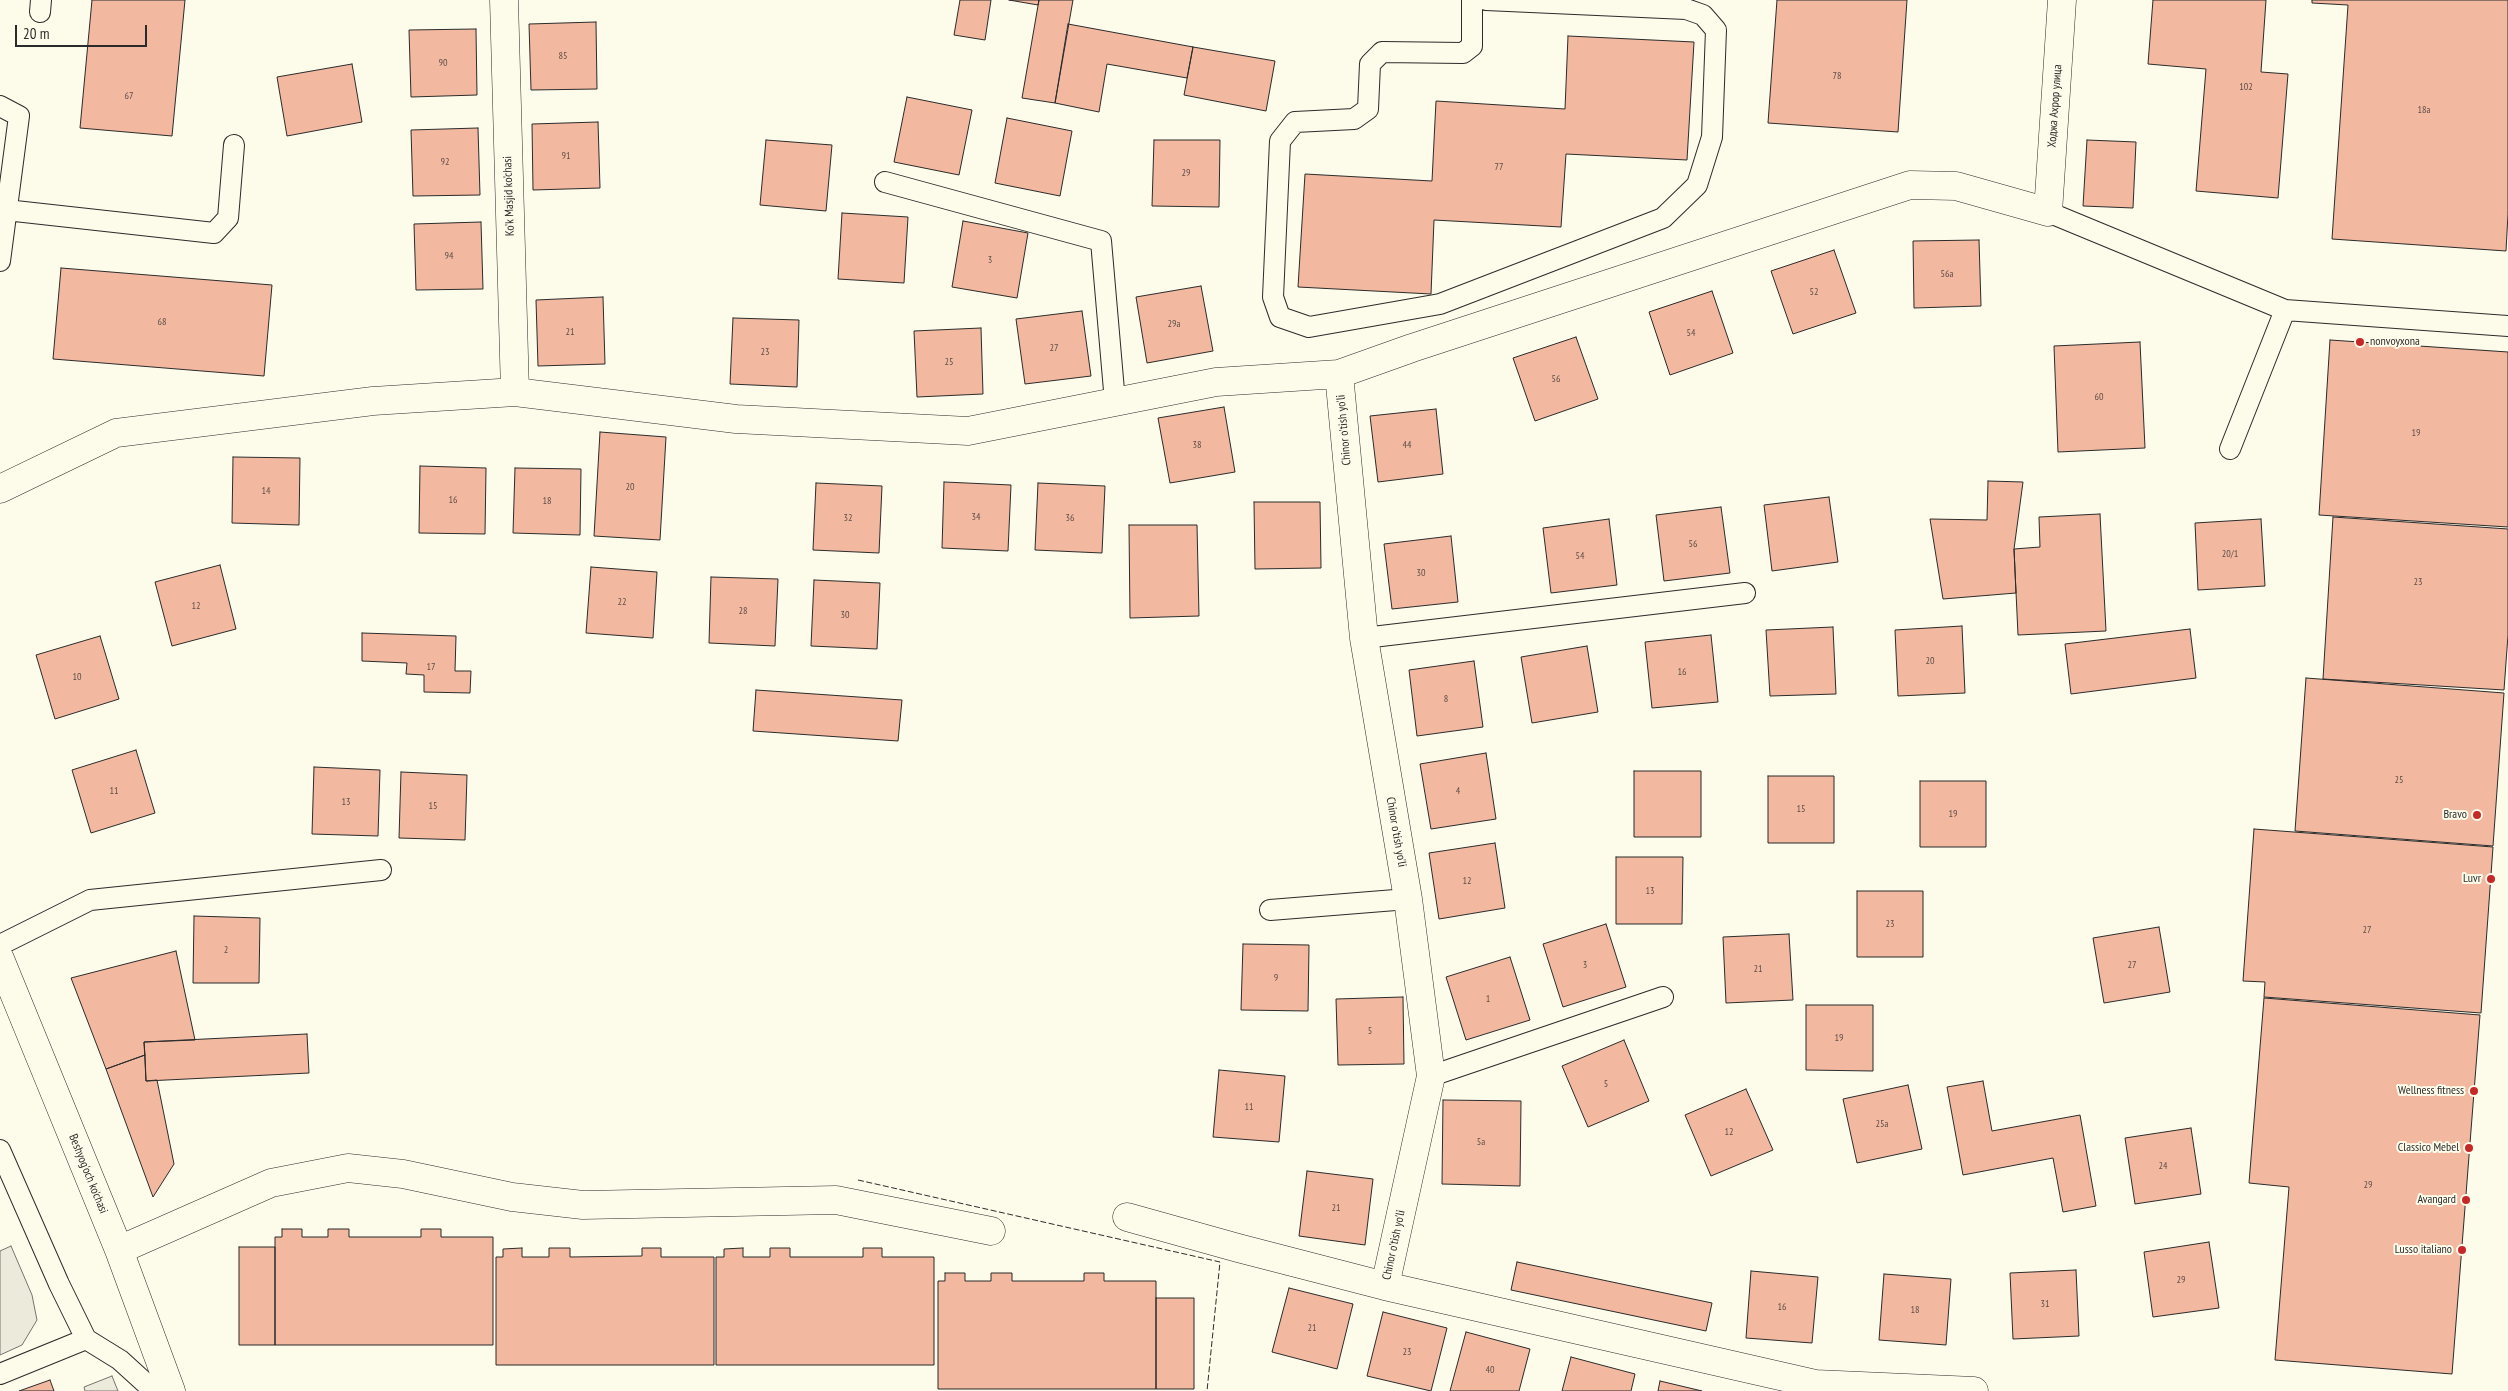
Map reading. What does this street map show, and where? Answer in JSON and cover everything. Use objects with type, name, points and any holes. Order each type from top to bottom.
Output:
[{"type":"street","name":"Ko'k Masjid ko'chasi","points":[[504,0],[514,392]]},
{"type":"street","name":"Ходжа Ахрор улица","points":[[2048,212],[2062,0]]},
{"type":"street","points":[[0,489],[116,433],[373,401],[514,392],[736,419],[968,431],[1216,382],[1339,374],[1431,341],[1910,184],[1956,186],[2048,212]]},
{"type":"street","name":"Chinor o'tish yo'li","points":[[1339,374],[1364,638],[1408,899],[1430,1076],[1385,1286]]},
{"type":"street","name":"Beshyog'och ko'chasi","points":[[0,959],[119,1250],[171,1391]]},
{"type":"street","points":[[119,1250],[271,1183],[348,1168],[403,1174],[512,1197],[583,1205],[836,1200],[991,1231]]},
{"type":"street","points":[[1127,1216],[1238,1248],[1385,1286],[1815,1384],[1974,1391]]},
{"type":"lane","points":[[1472,0],[1472,46],[1463,52],[1382,52],[1370,64],[1368,109],[1354,119],[1295,122],[1280,141],[1273,297],[1280,317],[1309,327],[1440,304],[1663,218],[1698,184],[1712,137],[1716,30],[1703,15],[1686,9],[1486,0]]},
{"type":"lane","points":[[0,106],[19,116],[0,261]]},
{"type":"lane","points":[[6,210],[214,232],[228,218],[234,146]]},
{"type":"lane","points":[[885,182],[1101,241],[1115,402]]},
{"type":"lane","points":[[2048,212],[2285,310],[2508,326]]},
{"type":"lane","points":[[2230,449],[2285,310]]},
{"type":"lane","points":[[1364,638],[1745,593]]},
{"type":"lane","points":[[0,945],[90,900],[380,870]]},
{"type":"lane","points":[[1270,910],[1408,899]]},
{"type":"lane","points":[[1430,1076],[1663,998]]},
{"type":"lane","points":[[0,1150],[59,1284],[86,1339],[120,1360],[154,1391]]},
{"type":"lane","points":[[0,1374],[86,1339]]},
{"type":"shaded area","points":[[11,1246],[32,1295],[37,1320],[22,1345],[0,1355],[0,1251]]},
{"type":"shaded area","points":[[112,1376],[118,1391],[85,1391],[84,1387]]},
{"type":"building","points":[[92,0],[185,0],[172,136],[80,128]]},
{"type":"building","points":[[960,0],[991,0],[985,40],[954,35]]},
{"type":"building","points":[[1009,0],[1039,0],[1038,5]]},
{"type":"building","points":[[1039,0],[1073,0],[1055,103],[1022,98]]},
{"type":"building","points":[[1777,0],[1907,0],[1898,132],[1768,123]]},
{"type":"building","points":[[2153,0],[2266,0],[2261,72],[2288,74],[2278,198],[2196,191],[2206,69],[2148,64]]},
{"type":"building","points":[[2312,0],[2508,0],[2508,214],[2506,251],[2332,239],[2348,5],[2312,3]]},
{"type":"building","points":[[596,22],[597,89],[531,90],[529,24]]},
{"type":"building","points":[[1068,24],[1193,47],[1187,78],[1107,64],[1099,112],[1055,103]]},
{"type":"building","points":[[476,29],[477,95],[411,97],[409,30]]},
{"type":"building","points":[[1568,36],[1694,42],[1687,160],[1566,154],[1561,227],[1434,220],[1431,294],[1298,287],[1305,174],[1432,181],[1436,101],[1565,109]]},
{"type":"building","points":[[1193,47],[1275,61],[1266,111],[1184,95]]},
{"type":"building","points":[[352,64],[362,122],[287,136],[277,77]]},
{"type":"building","points":[[907,97],[972,110],[959,175],[894,162]]},
{"type":"building","points":[[1007,118],[1072,131],[1060,196],[995,183]]},
{"type":"building","points":[[598,122],[600,188],[533,190],[532,124]]},
{"type":"building","points":[[478,128],[480,195],[413,196],[411,130]]},
{"type":"building","points":[[766,140],[832,145],[826,211],[760,205]]},
{"type":"building","points":[[1154,140],[1220,140],[1219,207],[1152,206]]},
{"type":"building","points":[[2087,140],[2136,142],[2133,208],[2083,206]]},
{"type":"building","points":[[842,213],[908,217],[904,283],[838,279]]},
{"type":"building","points":[[963,221],[1028,233],[1017,298],[952,287]]},
{"type":"building","points":[[481,222],[483,289],[416,290],[414,224]]},
{"type":"building","points":[[1979,240],[1981,306],[1914,308],[1913,241]]},
{"type":"building","points":[[1834,250],[1856,313],[1793,334],[1771,271]]},
{"type":"building","points":[[61,268],[272,285],[264,376],[53,359]]},
{"type":"building","points":[[1201,286],[1213,351],[1147,363],[1136,297]]},
{"type":"building","points":[[1712,291],[1733,353],[1670,375],[1649,312]]},
{"type":"building","points":[[603,297],[605,364],[538,366],[536,300]]},
{"type":"building","points":[[1082,311],[1091,376],[1025,384],[1016,319]]},
{"type":"building","points":[[733,318],[799,320],[797,387],[730,384]]},
{"type":"building","points":[[981,328],[983,394],[917,397],[914,331]]},
{"type":"building","points":[[1576,337],[1598,399],[1535,421],[1513,358]]},
{"type":"building","points":[[2330,340],[2508,352],[2508,527],[2319,515]]},
{"type":"building","points":[[2140,342],[2145,448],[2058,452],[2054,346]]},
{"type":"building","points":[[1224,407],[1235,472],[1170,483],[1158,418]]},
{"type":"building","points":[[1436,409],[1443,474],[1378,482],[1370,416]]},
{"type":"building","points":[[600,432],[666,437],[660,540],[594,536]]},
{"type":"building","points":[[233,457],[300,458],[299,525],[232,523]]},
{"type":"building","points":[[420,466],[486,468],[485,534],[419,533]]},
{"type":"building","points":[[515,468],[581,469],[580,535],[513,533]]},
{"type":"building","points":[[1988,481],[2023,482],[2014,549],[2016,593],[1943,599],[1930,519],[1987,520]]},
{"type":"building","points":[[944,482],[1011,485],[1008,551],[942,548]]},
{"type":"building","points":[[816,483],[882,486],[879,553],[813,550]]},
{"type":"building","points":[[1038,483],[1105,486],[1102,553],[1035,550]]},
{"type":"building","points":[[1829,497],[1838,562],[1772,571],[1764,505]]},
{"type":"building","points":[[1254,502],[1320,502],[1321,568],[1255,569]]},
{"type":"building","points":[[1721,507],[1730,573],[1664,581],[1656,515]]},
{"type":"building","points":[[2100,514],[2106,631],[2018,635],[2014,549],[2040,547],[2039,517]]},
{"type":"building","points":[[2333,517],[2508,529],[2508,635],[2504,690],[2323,679]]},
{"type":"building","points":[[1609,519],[1617,585],[1551,593],[1543,528]]},
{"type":"building","points":[[2261,519],[2265,586],[2198,590],[2195,523]]},
{"type":"building","points":[[1129,525],[1197,525],[1199,616],[1130,618]]},
{"type":"building","points":[[1451,536],[1458,602],[1392,609],[1384,544]]},
{"type":"building","points":[[220,565],[236,629],[172,646],[155,582]]},
{"type":"building","points":[[591,567],[657,572],[653,638],[586,633]]},
{"type":"building","points":[[711,577],[778,579],[775,646],[709,643]]},
{"type":"building","points":[[814,580],[880,583],[877,649],[811,646]]},
{"type":"building","points":[[1962,626],[1965,693],[1898,696],[1895,630]]},
{"type":"building","points":[[1833,627],[1836,694],[1770,696],[1766,630]]},
{"type":"building","points":[[2190,629],[2196,678],[2071,694],[2065,644]]},
{"type":"building","points":[[362,633],[456,636],[455,671],[471,671],[470,693],[424,692],[424,675],[406,674],[407,663],[362,661]]},
{"type":"building","points":[[1711,635],[1718,702],[1652,708],[1645,642]]},
{"type":"building","points":[[100,636],[119,699],[55,719],[36,655]]},
{"type":"building","points":[[1587,646],[1598,712],[1532,723],[1521,657]]},
{"type":"building","points":[[1474,661],[1483,727],[1417,736],[1409,670]]},
{"type":"building","points":[[2306,678],[2504,693],[2493,846],[2295,831]]},
{"type":"building","points":[[756,690],[902,700],[898,741],[753,731]]},
{"type":"building","points":[[136,750],[155,813],[91,833],[72,770]]},
{"type":"building","points":[[1486,753],[1496,819],[1431,829],[1420,764]]},
{"type":"building","points":[[314,767],[380,770],[378,836],[312,834]]},
{"type":"building","points":[[1634,771],[1701,771],[1701,837],[1634,837]]},
{"type":"building","points":[[401,772],[467,775],[465,840],[399,838]]},
{"type":"building","points":[[1768,776],[1834,776],[1834,843],[1768,843]]},
{"type":"building","points":[[1920,781],[1986,781],[1986,847],[1920,847]]},
{"type":"building","points":[[2254,829],[2493,847],[2481,1013],[2264,997],[2265,982],[2243,981]]},
{"type":"building","points":[[1495,843],[1505,908],[1439,919],[1429,853]]},
{"type":"building","points":[[1616,857],[1683,857],[1682,924],[1616,924]]},
{"type":"building","points":[[1857,891],[1923,891],[1923,957],[1857,957]]},
{"type":"building","points":[[194,916],[260,918],[259,983],[193,983]]},
{"type":"building","points":[[1606,924],[1626,987],[1563,1007],[1543,944]]},
{"type":"building","points":[[2159,927],[2170,992],[2104,1003],[2093,938]]},
{"type":"building","points":[[1789,934],[1793,1000],[1726,1003],[1723,937]]},
{"type":"building","points":[[1243,944],[1309,945],[1308,1011],[1241,1010]]},
{"type":"building","points":[[176,951],[195,1040],[144,1042],[145,1055],[106,1069],[71,978]]},
{"type":"building","points":[[1510,957],[1530,1020],[1466,1040],[1446,977]]},
{"type":"building","points":[[1403,997],[1404,1064],[1338,1065],[1336,999]]},
{"type":"building","points":[[2264,998],[2480,1015],[2452,1374],[2275,1360],[2289,1187],[2249,1183]]},
{"type":"building","points":[[1806,1005],[1873,1005],[1873,1071],[1806,1070]]},
{"type":"building","points":[[307,1034],[309,1073],[146,1081],[144,1042]]},
{"type":"building","points":[[1624,1040],[1649,1101],[1588,1127],[1562,1066]]},
{"type":"building","points":[[145,1055],[146,1081],[157,1080],[174,1164],[153,1197],[106,1069]]},
{"type":"building","points":[[1219,1070],[1285,1076],[1279,1142],[1213,1137]]},
{"type":"building","points":[[1983,1081],[1992,1131],[2080,1115],[2096,1206],[2063,1212],[2053,1158],[1963,1175],[1947,1087]]},
{"type":"building","points":[[1908,1085],[1922,1149],[1857,1163],[1843,1099]]},
{"type":"building","points":[[1746,1089],[1773,1150],[1711,1176],[1685,1115]]},
{"type":"building","points":[[1443,1100],[1521,1101],[1520,1186],[1442,1184]]},
{"type":"building","points":[[2191,1128],[2201,1194],[2135,1204],[2125,1138]]},
{"type":"building","points":[[1307,1171],[1373,1179],[1365,1245],[1299,1236]]},
{"type":"building","points":[[282,1229],[302,1229],[302,1237],[328,1237],[328,1229],[349,1229],[349,1237],[421,1237],[421,1229],[441,1229],[441,1237],[493,1237],[493,1345],[275,1345],[275,1237],[282,1237]]},
{"type":"building","points":[[2209,1242],[2219,1308],[2153,1317],[2144,1252]]},
{"type":"building","points":[[239,1247],[275,1247],[275,1345],[239,1345]]},
{"type":"building","points":[[522,1248],[522,1257],[549,1257],[549,1248],[570,1248],[570,1257],[642,1256],[642,1248],[661,1248],[661,1257],[714,1257],[714,1365],[496,1365],[496,1257],[503,1257],[503,1249]]},
{"type":"building","points":[[743,1248],[743,1257],[770,1257],[770,1248],[790,1248],[790,1257],[863,1257],[863,1248],[882,1248],[882,1257],[934,1257],[934,1365],[716,1365],[716,1257],[724,1257],[724,1249]]},
{"type":"building","points":[[1517,1262],[1712,1303],[1706,1331],[1511,1290]]},
{"type":"building","points":[[2076,1270],[2079,1336],[2013,1339],[2010,1273]]},
{"type":"building","points":[[1751,1271],[1818,1277],[1812,1343],[1746,1338]]},
{"type":"building","points":[[945,1273],[965,1273],[965,1281],[991,1281],[991,1273],[1012,1273],[1012,1281],[1084,1281],[1084,1273],[1104,1273],[1104,1281],[1156,1281],[1156,1389],[938,1389],[938,1281],[945,1281]]},
{"type":"building","points":[[1884,1274],[1951,1279],[1946,1345],[1879,1340]]},
{"type":"building","points":[[1289,1288],[1353,1304],[1337,1369],[1272,1352]]},
{"type":"building","points":[[1156,1298],[1194,1298],[1194,1389],[1156,1389]]},
{"type":"building","points":[[1383,1312],[1447,1328],[1431,1391],[1367,1376]]},
{"type":"building","points":[[1466,1332],[1530,1349],[1519,1391],[1450,1391]]},
{"type":"building","points":[[1571,1357],[1635,1374],[1631,1391],[1562,1391]]},
{"type":"building","points":[[50,1380],[54,1391],[19,1391]]},
{"type":"building","points":[[1660,1381],[1702,1391],[1658,1391]]},
{"type":"fence","points":[[858,1180],[1220,1262],[1207,1391]]},
{"type":"place","name":"nonvoyxona","points":[[2360,342]]},
{"type":"place","name":"Bravo","points":[[2477,815]]},
{"type":"place","name":"Luvr","points":[[2491,879]]},
{"type":"place","name":"Wellness fitness","points":[[2474,1091]]},
{"type":"place","name":"Classico Mebel","points":[[2469,1148]]},
{"type":"place","name":"Avangard","points":[[2466,1200]]},
{"type":"place","name":"Lusso italiano","points":[[2462,1250]]}]
